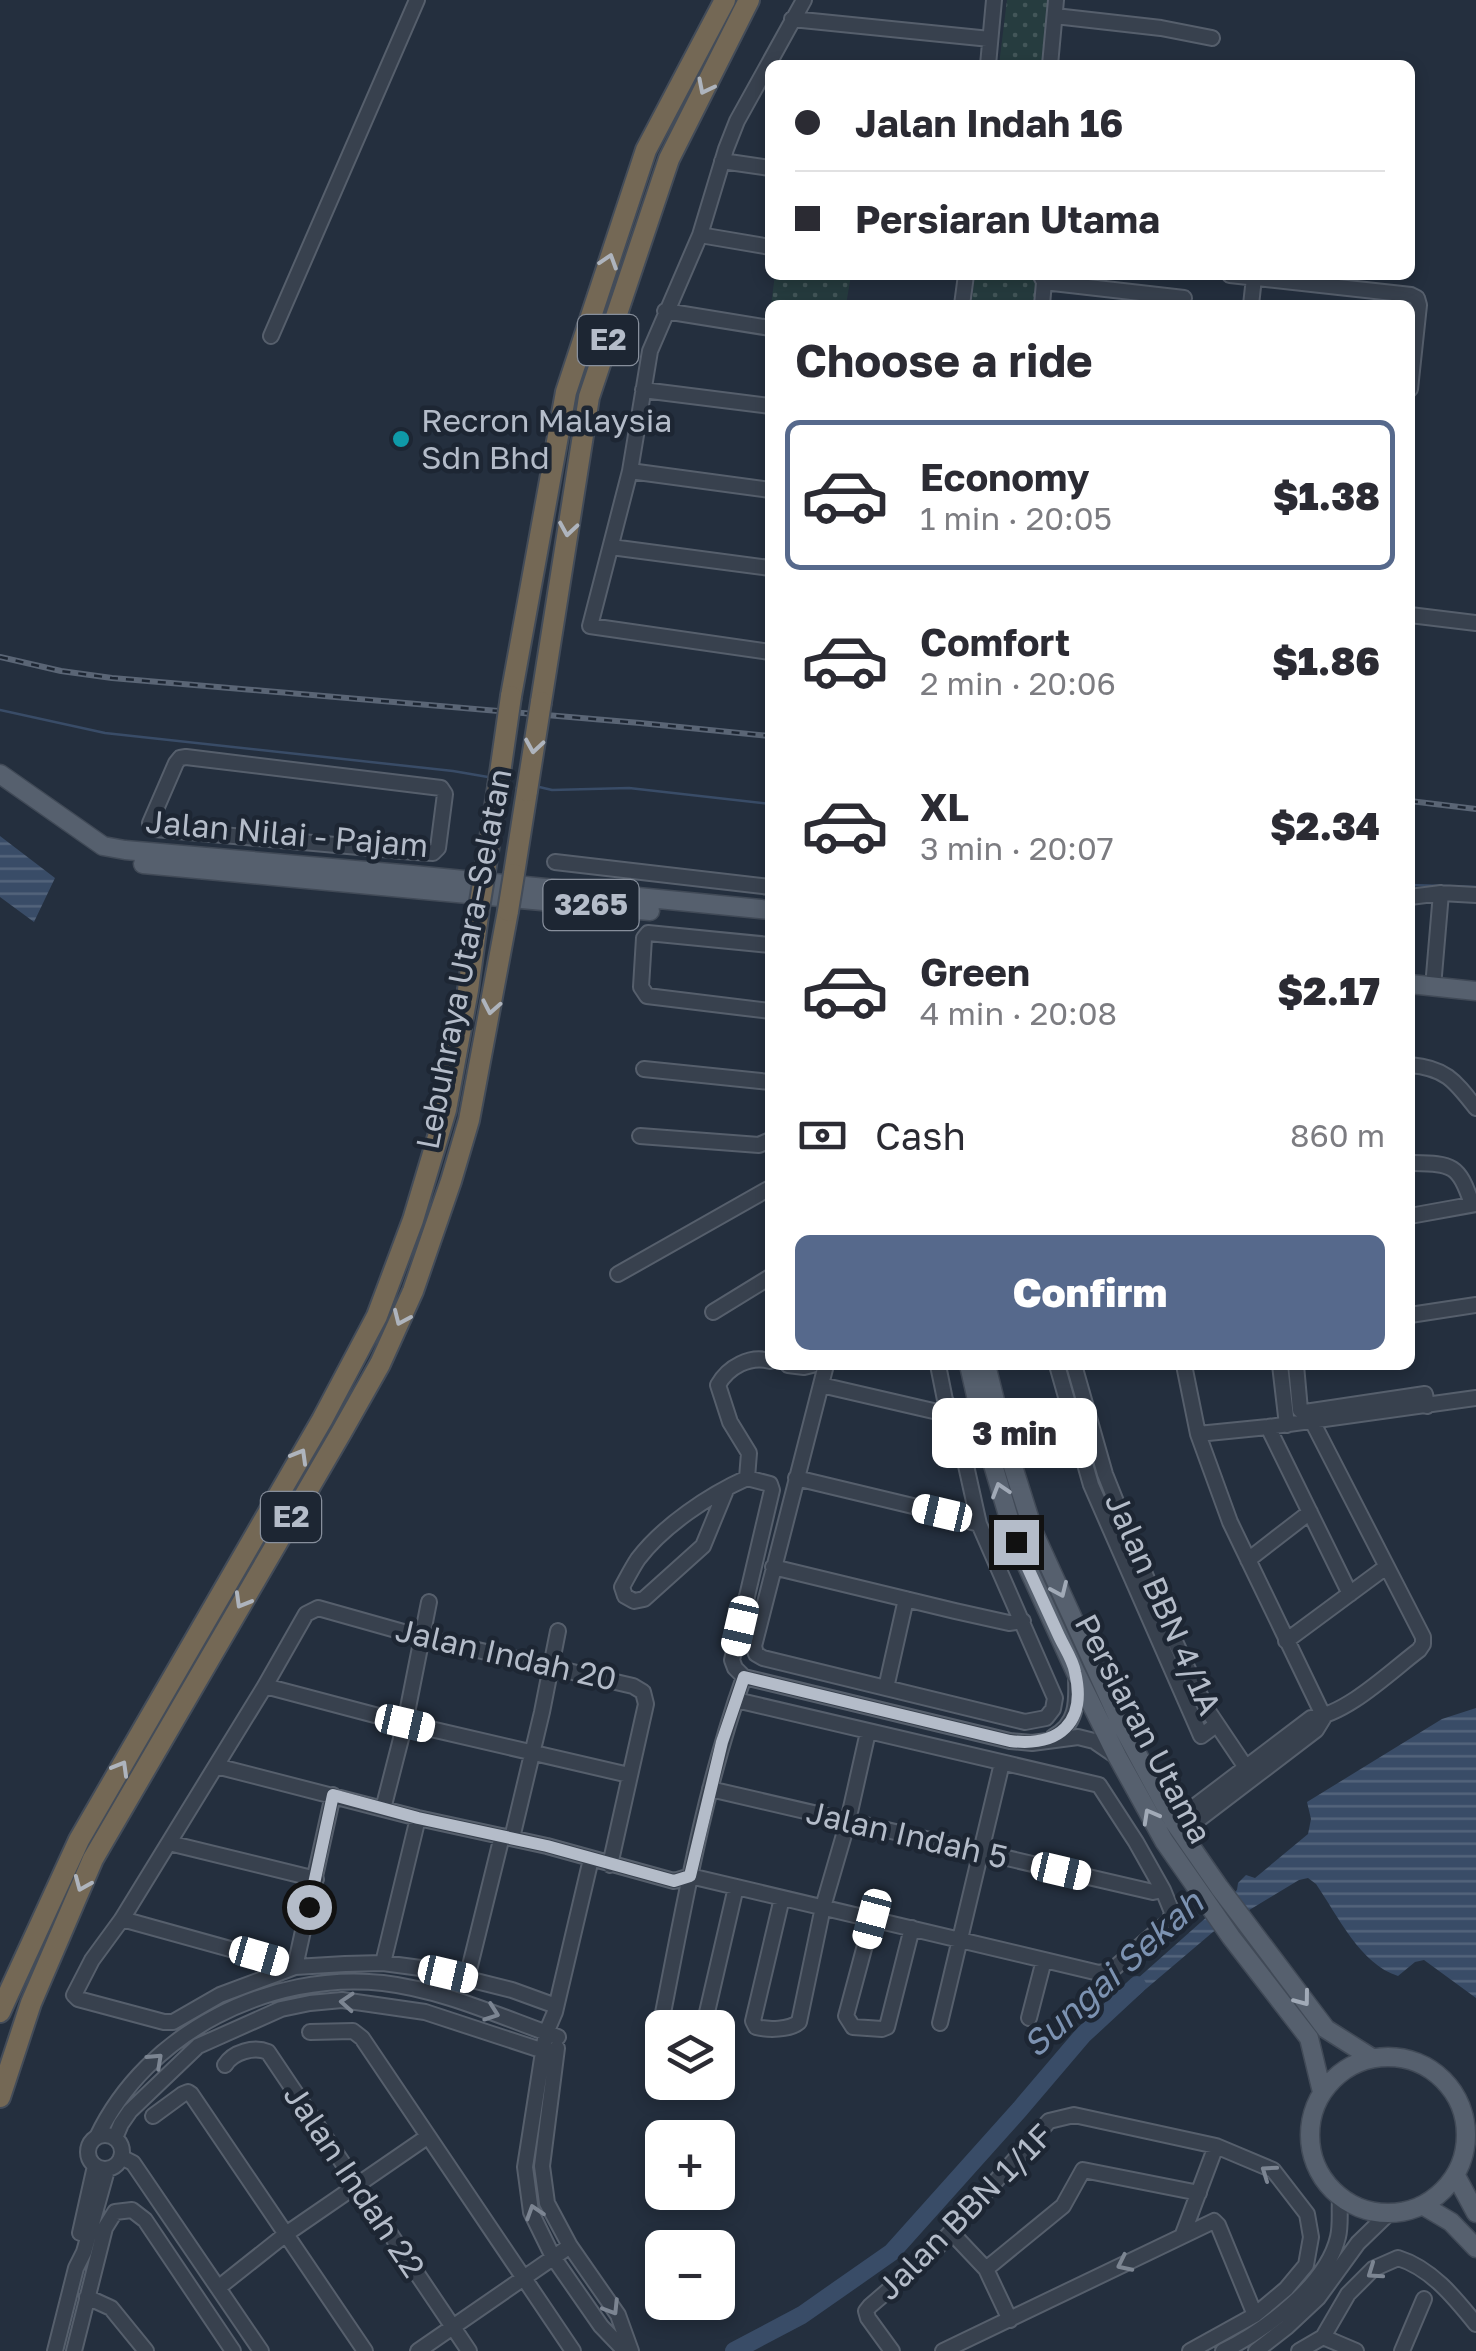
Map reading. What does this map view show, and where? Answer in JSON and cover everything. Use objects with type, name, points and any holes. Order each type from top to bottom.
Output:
[{"type":"highway","name":"Lebuhraya Utara–Selatan","points":[[0,2012],[80,1840],[322,1420],[376,1316],[413,1220],[446,1110],[468,990],[510,696],[566,392],[646,150],[724,0]]},
{"type":"highway","name":"Lebuhraya Utara–Selatan","points":[[0,2097],[31,2003],[93,1859],[380,1364],[413,1291],[468,1120],[508,910],[589,397],[668,159],[749,0]]},
{"type":"main road","name":"Jalan Nilai - Pajam","points":[[0,774],[103,846],[307,873],[765,921]]},
{"type":"main road","name":"Jalan Nilai - Pajam","points":[[0,788],[96,855],[124,862],[413,875],[765,910]]},
{"type":"main road","points":[[1415,985],[1476,991]]},
{"type":"main road","name":"Persiaran Utama","points":[[970,1370],[1016,1542],[1075,1671],[1164,1842],[1248,1926],[1326,2029],[1372,2058]]},
{"type":"main road","name":"Persiaran Utama","points":[[987,1370],[1004,1441],[1034,1533],[1121,1724],[1232,1937],[1309,2038],[1322,2092]]},
{"type":"main road","points":[[1453,2092],[1465,2123],[1470,2154],[1456,2176],[1424,2206],[1388,2214],[1361,2209],[1340,2198],[1320,2176],[1310,2148],[1311,2119],[1322,2092],[1344,2070],[1372,2058],[1403,2058],[1432,2070],[1476,2113]]},
{"type":"main road","points":[[1456,2176],[1476,2212]]},
{"type":"main road","points":[[1424,2206],[1451,2222],[1476,2248]]},
{"type":"street","points":[[271,336],[417,0]]},
{"type":"street","points":[[775,60],[804,0]]},
{"type":"street","points":[[988,60],[994,0]]},
{"type":"street","points":[[1051,60],[1056,8],[1212,38]]},
{"type":"street","points":[[792,19],[990,40]]},
{"type":"street","points":[[764,88],[737,121],[700,236],[650,350],[630,471],[590,626],[765,651]]},
{"type":"street","points":[[722,161],[765,167]]},
{"type":"street","points":[[700,236],[765,247]]},
{"type":"street","points":[[1049,280],[1184,298]]},
{"type":"street","points":[[1271,280],[1411,295],[1419,305],[1415,342]]},
{"type":"street","points":[[1336,300],[1337,288]]},
{"type":"street","points":[[665,312],[765,327]]},
{"type":"street","points":[[642,390],[765,405]]},
{"type":"street","points":[[630,471],[765,489]]},
{"type":"street","points":[[612,547],[765,567]]},
{"type":"street","points":[[1415,616],[1476,623]]},
{"type":"street","points":[[186,756],[441,788],[445,794],[438,848],[433,853],[415,852],[155,829],[150,823],[176,762],[186,756]]},
{"type":"street","points":[[307,873],[310,844]]},
{"type":"street","points":[[413,875],[415,852]]},
{"type":"street","points":[[555,862],[765,886]]},
{"type":"street","points":[[684,902],[687,878]]},
{"type":"street","points":[[1433,987],[1440,893]]},
{"type":"street","points":[[1415,897],[1476,894]]},
{"type":"street","points":[[765,945],[648,933],[644,938],[641,987],[647,996],[765,1009]]},
{"type":"street","points":[[1415,1065],[1443,1072],[1476,1108]]},
{"type":"street","points":[[644,1070],[765,1082]]},
{"type":"street","points":[[640,1136],[758,1145],[765,1142]]},
{"type":"street","points":[[1415,1163],[1439,1164],[1456,1170],[1474,1204],[1415,1215]]},
{"type":"street","points":[[618,1274],[765,1191]]},
{"type":"street","points":[[713,1312],[765,1280]]},
{"type":"street","points":[[1415,1314],[1476,1305]]},
{"type":"street","points":[[746,1478],[749,1453],[730,1422],[718,1386],[723,1376],[738,1365],[758,1357],[765,1359]]},
{"type":"street","points":[[825,1370],[773,1567],[754,1646],[756,1654],[1026,1722],[1046,1718],[1053,1710],[1055,1698],[979,1524],[955,1416],[945,1400],[939,1370]]},
{"type":"street","points":[[1058,1370],[1090,1485],[1201,1736],[1216,1725]]},
{"type":"street","name":"Jalan BBN 4/1A","points":[[1076,1370],[1105,1474],[1126,1529],[1216,1725],[1249,1772]]},
{"type":"street","points":[[1185,1370],[1198,1434],[1230,1522],[1324,1717]]},
{"type":"street","points":[[1281,1370],[1287,1424]]},
{"type":"street","points":[[1296,1370],[1299,1407],[1305,1412],[1425,1394],[1427,1406]]},
{"type":"street","points":[[1064,1389],[1080,1384]]},
{"type":"street","points":[[821,1385],[955,1416]]},
{"type":"street","points":[[1198,1434],[1476,1398]]},
{"type":"street","points":[[1178,1827],[1311,1718],[1324,1717],[1349,1703],[1424,1644],[1312,1421]]},
{"type":"street","points":[[1268,1427],[1350,1594]]},
{"type":"street","points":[[726,1490],[703,1546],[644,1599],[634,1601],[625,1596],[622,1587],[638,1559],[671,1524],[726,1490],[746,1478],[764,1481],[772,1490],[732,1660],[744,1677],[1010,1741],[1032,1743],[1078,1736],[1117,1756]]},
{"type":"street","points":[[796,1478],[979,1524]]},
{"type":"street","points":[[1248,1560],[1310,1512]]},
{"type":"street","points":[[773,1567],[1009,1623],[1023,1622]]},
{"type":"street","points":[[1286,1641],[1386,1568]]},
{"type":"street","points":[[886,1688],[906,1598]]},
{"type":"street","points":[[383,1809],[429,1602]]},
{"type":"street","name":"Jalan Indah 20","points":[[265,1686],[306,1614],[318,1608],[421,1637],[633,1686],[642,1692],[646,1704],[610,1865]]},
{"type":"street","points":[[467,1978],[533,1752],[558,1631]]},
{"type":"street","points":[[1048,1739],[1069,1726],[1075,1712],[1075,1671]]},
{"type":"street","points":[[736,1887],[705,2021],[699,2026],[668,2022],[663,2013],[690,1876],[722,1742],[744,1677]]},
{"type":"street","points":[[295,1967],[220,1994],[174,2022],[78,1999],[74,1994],[265,1686],[629,1775]]},
{"type":"street","points":[[216,1766],[674,1881],[690,1876],[1099,1973],[1112,1970],[1170,1920],[1172,1912],[1163,1890],[1100,1785],[736,1700]]},
{"type":"street","points":[[930,1722],[936,1700]]},
{"type":"street","points":[[782,1898],[753,2022],[762,2029],[794,2026],[799,2022],[822,1908],[848,1822],[868,1732]]},
{"type":"street","points":[[940,2023],[1002,1763]]},
{"type":"street","name":"Jalan Indah 5","points":[[710,1789],[1153,1892],[1163,1890]]},
{"type":"street","points":[[295,1967],[333,1795]]},
{"type":"street","points":[[384,1964],[418,1818]]},
{"type":"street","points":[[168,1843],[316,1879]]},
{"type":"street","points":[[591,1859],[555,2009],[524,2167],[531,2212],[553,2257],[601,2326],[628,2351]]},
{"type":"street","points":[[872,1919],[846,2016],[853,2027],[882,2029],[890,2022],[912,1928]]},
{"type":"street","points":[[122,1920],[295,1967],[384,1964],[428,1969],[467,1978],[555,2009]]},
{"type":"street","points":[[1029,2018],[1044,1960]]},
{"type":"street","points":[[101,2168],[88,2153],[90,2143],[150,2065],[188,2032],[226,2011],[288,1989],[326,1983],[382,1983],[441,1995],[552,2035]]},
{"type":"street","points":[[116,2138],[130,2111],[198,2046],[281,2010],[310,2003],[342,2000],[425,2012],[549,2053]]},
{"type":"street","points":[[310,2032],[358,2033],[573,2351]]},
{"type":"street","name":"Jalan Indah 22","points":[[224,2065],[233,2055],[259,2048],[268,2052],[468,2351]]},
{"type":"street","points":[[549,2053],[542,2166],[547,2204],[570,2246],[618,2315],[628,2351]]},
{"type":"street","points":[[154,2116],[188,2092],[191,2094],[365,2351]]},
{"type":"street","name":"Jalan BBN 1/1F","points":[[892,2351],[866,2311],[933,2252],[1050,2121],[1074,2115],[1216,2146],[1273,2170],[1307,2214],[1311,2237],[1306,2265],[1286,2289],[1216,2348],[1190,2351]]},
{"type":"street","points":[[98,2136],[116,2138],[121,2146],[122,2157],[117,2165],[101,2168]]},
{"type":"street","points":[[218,2288],[286,2234],[427,2137]]},
{"type":"street","points":[[1184,2234],[1216,2146]]},
{"type":"street","points":[[122,2157],[133,2163],[261,2351]]},
{"type":"street","points":[[54,2351],[76,2268],[84,2252],[101,2168]]},
{"type":"street","points":[[986,2270],[1063,2206],[1084,2170],[1199,2193]]},
{"type":"street","points":[[1216,2348],[1267,2325],[1305,2291],[1326,2265],[1338,2238],[1340,2198]]},
{"type":"street","points":[[74,2351],[105,2228],[115,2212],[132,2210],[145,2220],[233,2351]]},
{"type":"street","points":[[1256,2351],[1318,2298],[1358,2243],[1388,2214]]},
{"type":"street","points":[[943,2351],[960,2348],[1208,2222],[1218,2225],[1255,2315]]},
{"type":"street","points":[[950,2232],[986,2270],[1010,2320]]},
{"type":"street","points":[[418,2351],[570,2246]]},
{"type":"street","points":[[1299,2351],[1324,2337],[1348,2294],[1373,2270],[1398,2258],[1416,2264],[1476,2324]]},
{"type":"street","points":[[87,2297],[111,2308],[146,2351]]},
{"type":"street","points":[[1402,2351],[1424,2300]]},
{"type":"street","points":[[1324,2337],[1356,2351]]},
{"type":"green space","points":[[1007,0],[1059,0],[1053,60],[1000,60]]},
{"type":"green space","points":[[774,280],[850,280],[847,300],[772,300]]},
{"type":"green space","points":[[974,280],[1044,280],[1044,300],[972,300]]},
{"type":"water","points":[[0,836],[55,878],[34,922],[0,897]]},
{"type":"water","points":[[1476,1708],[1476,1998],[1424,1960],[1415,1962],[1398,1976],[1384,1970],[1361,1950],[1308,1878],[1213,1932],[1127,2005],[1119,1995],[1237,1890],[1246,1875],[1255,1878],[1308,1834],[1311,1819],[1307,1802],[1442,1719]]},
{"type":"waterway","points":[[0,710],[105,733],[488,777]]},
{"type":"waterway","points":[[535,786],[552,790],[629,788],[765,803]]},
{"type":"waterway","points":[[1415,885],[1476,887]]},
{"type":"waterway","name":"Sungai Sekah","points":[[734,2351],[802,2315],[892,2252],[1083,2035],[1137,1985]]},
{"type":"railway","points":[[0,657],[112,678],[765,736]]},
{"type":"railway","points":[[1415,802],[1476,809]]},
{"type":"place","name":"Recron Malaysia Sdn Bhd","points":[[401,439]]},
{"type":"route","points":[[309,1907],[333,1795],[674,1881],[690,1876],[722,1742],[744,1677],[1010,1741],[1032,1743],[1060,1733],[1069,1726],[1075,1712],[1075,1671],[1016,1542]]}]
